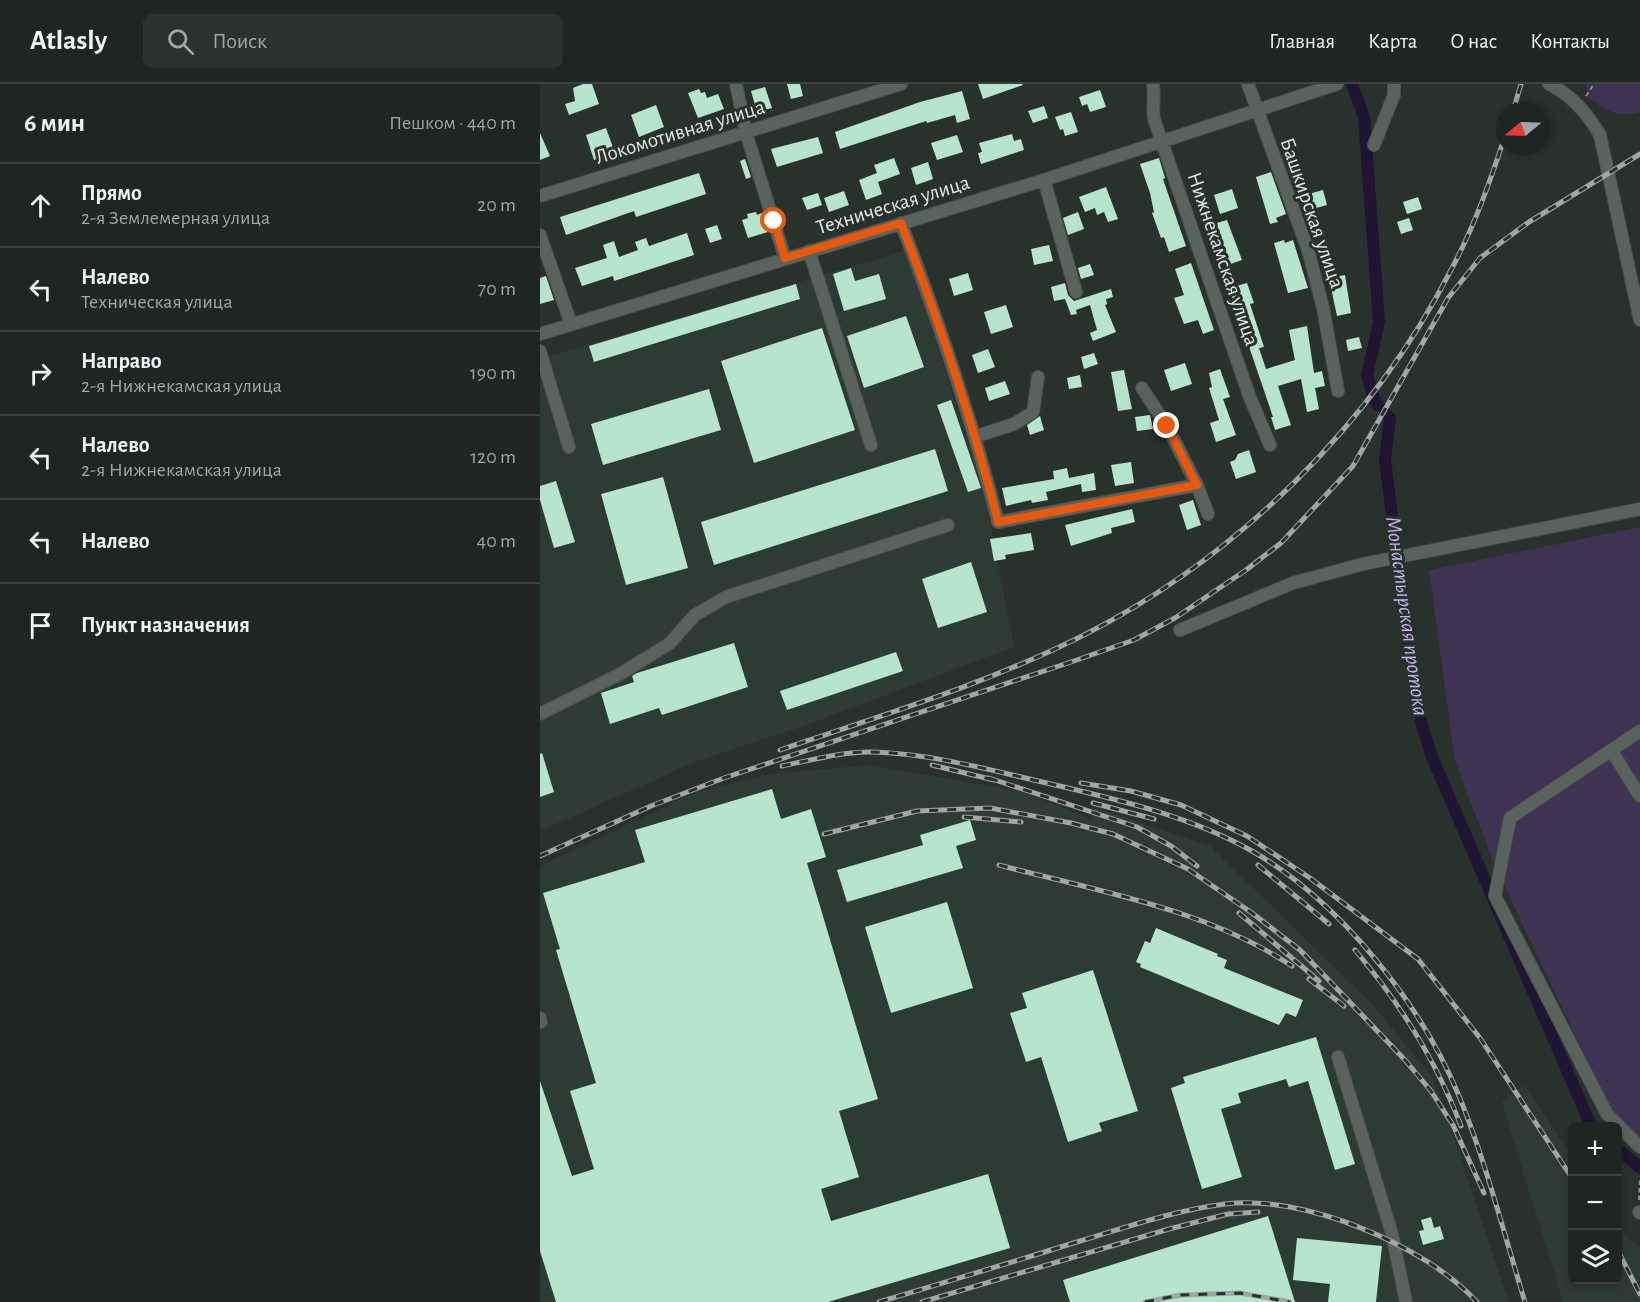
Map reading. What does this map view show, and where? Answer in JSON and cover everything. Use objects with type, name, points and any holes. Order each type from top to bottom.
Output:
[{"type":"street","points":[[736,84],[746,133],[785,258]]},
{"type":"street","name":"Локомотивная улица","points":[[540,196],[901,84]]},
{"type":"street","name":"Нижнекамская улица","points":[[1153,84],[1155,98],[1152,109],[1162,141],[1249,395],[1270,446]]},
{"type":"street","name":"Башкирская улица","points":[[1248,84],[1308,250],[1323,308],[1338,391]]},
{"type":"street","name":"Техническая улица","points":[[540,334],[1044,180],[1336,84]]},
{"type":"street","points":[[1374,145],[1394,95],[1394,84]]},
{"type":"street","points":[[1549,84],[1575,101],[1589,117],[1600,135],[1639,317]]},
{"type":"street","points":[[1044,180],[1076,292]]},
{"type":"street","points":[[901,223],[930,296],[976,436],[998,522],[1197,485]]},
{"type":"street","points":[[540,236],[572,324]]},
{"type":"street","points":[[809,251],[871,445]]},
{"type":"street","points":[[540,351],[569,447]]},
{"type":"street","points":[[976,436],[1014,424],[1033,412],[1038,377]]},
{"type":"street","points":[[1142,388],[1167,426],[1197,485],[1208,514]]},
{"type":"street","points":[[1180,630],[1293,583],[1363,564],[1640,508]]},
{"type":"street","points":[[540,714],[620,674],[669,644],[695,615],[726,597],[948,525]]},
{"type":"street","points":[[1640,731],[1510,818],[1495,896],[1607,1114],[1640,1147]]},
{"type":"street","points":[[1611,750],[1640,796]]},
{"type":"street","points":[[1338,1057],[1392,1234],[1406,1302]]},
{"type":"path","points":[[1585,98],[1594,84]]},
{"type":"path","points":[[1639,1213],[1640,1179]]},
{"type":"shaded area","points":[[1585,84],[1640,84],[1640,112],[1618,114],[1606,109],[1588,97]]},
{"type":"shaded area","points":[[907,250],[984,492],[1014,647],[804,726],[700,760],[540,831],[540,359]]},
{"type":"shaded area","points":[[1640,527],[1640,1138],[1622,1125],[1622,1122],[1616,1121],[1496,868],[1455,761],[1429,570]]},
{"type":"shaded area","points":[[870,765],[1020,791],[1091,819],[1095,807],[1210,846],[1372,1004],[1434,1079],[1509,1302],[540,1302],[540,866],[695,792],[770,774]]},
{"type":"shaded area","points":[[1524,1085],[1568,1151],[1568,1284],[1622,1284],[1622,1230],[1640,1247],[1640,1302],[1563,1302],[1502,1102]]},
{"type":"building","points":[[583,84],[592,84],[599,104],[569,115],[565,104],[575,101],[573,88]]},
{"type":"building","points":[[787,84],[800,84],[803,96],[791,99]]},
{"type":"building","points":[[978,84],[1022,84],[1023,85],[983,99]]},
{"type":"building","points":[[765,87],[772,108],[757,112],[751,91]]},
{"type":"building","points":[[699,89],[701,93],[705,92],[707,98],[718,94],[724,109],[698,118],[688,93]]},
{"type":"building","points":[[1100,90],[1106,107],[1090,112],[1087,104],[1082,106],[1079,97]]},
{"type":"building","points":[[962,91],[970,119],[957,123],[955,115],[927,123],[926,121],[840,149],[835,132],[920,102]]},
{"type":"building","points":[[656,105],[664,127],[639,137],[631,115]]},
{"type":"building","points":[[1044,106],[1048,118],[1033,123],[1028,111]]},
{"type":"building","points":[[1071,112],[1078,132],[1065,136],[1055,117]]},
{"type":"building","points":[[606,128],[615,153],[594,160],[586,135]]},
{"type":"building","points":[[540,133],[550,156],[540,160]]},
{"type":"building","points":[[1012,134],[1014,141],[1021,139],[1024,150],[981,164],[978,153],[982,152],[979,143]]},
{"type":"building","points":[[957,135],[963,152],[937,160],[931,143]]},
{"type":"building","points":[[818,137],[823,153],[777,167],[771,149]]},
{"type":"building","points":[[894,158],[900,174],[878,182],[882,194],[866,200],[859,180],[877,173],[874,165]]},
{"type":"building","points":[[1159,158],[1165,178],[1163,179],[1186,246],[1169,252],[1152,213],[1154,212],[1150,193],[1140,164]]},
{"type":"building","points":[[745,159],[751,177],[746,179],[740,161]]},
{"type":"building","points":[[928,162],[933,179],[916,185],[911,168]]},
{"type":"building","points":[[1271,172],[1286,214],[1276,218],[1278,222],[1270,224],[1256,177]]},
{"type":"building","points":[[699,173],[706,194],[636,217],[634,211],[566,235],[560,217]]},
{"type":"building","points":[[1106,187],[1118,219],[1108,222],[1104,212],[1097,215],[1095,208],[1085,212],[1079,197]]},
{"type":"building","points":[[1232,189],[1238,208],[1220,214],[1214,195]]},
{"type":"building","points":[[1323,190],[1327,205],[1309,210],[1305,195]]},
{"type":"building","points":[[844,191],[849,205],[829,212],[824,198]]},
{"type":"building","points":[[818,193],[822,205],[807,210],[802,198]]},
{"type":"building","points":[[1418,197],[1422,209],[1407,214],[1403,202]]},
{"type":"building","points":[[756,212],[757,215],[762,213],[768,232],[748,238],[742,220],[748,218],[747,214]]},
{"type":"building","points":[[1078,212],[1084,229],[1068,235],[1063,218]]},
{"type":"building","points":[[1409,218],[1413,230],[1401,234],[1397,222]]},
{"type":"building","points":[[1227,220],[1242,260],[1225,266],[1210,225]]},
{"type":"building","points":[[717,225],[722,239],[710,243],[705,229]]},
{"type":"building","points":[[687,233],[694,255],[614,281],[613,276],[582,286],[575,268],[607,258],[603,245],[614,241],[619,257],[638,250],[635,242],[646,238],[649,246]]},
{"type":"building","points":[[1284,240],[1285,243],[1293,240],[1308,288],[1288,293],[1274,243]]},
{"type":"building","points":[[1049,245],[1053,261],[1034,265],[1031,249]]},
{"type":"building","points":[[1191,263],[1214,330],[1203,334],[1198,320],[1184,324],[1174,298],[1184,295],[1175,269]]},
{"type":"building","points":[[1090,264],[1094,275],[1081,279],[1078,268]]},
{"type":"building","points":[[851,268],[855,281],[879,274],[886,299],[844,311],[833,274]]},
{"type":"building","points":[[968,273],[973,290],[954,296],[949,279]]},
{"type":"building","points":[[1345,275],[1351,313],[1337,316],[1329,278]]},
{"type":"building","points":[[546,276],[554,300],[540,304],[540,278]]},
{"type":"building","points":[[1065,283],[1068,295],[1074,301],[1111,289],[1113,297],[1106,299],[1107,304],[1105,305],[1116,332],[1093,341],[1090,333],[1097,330],[1090,305],[1076,310],[1077,314],[1071,315],[1065,299],[1054,301],[1051,287]]},
{"type":"building","points":[[1247,283],[1254,303],[1250,304],[1264,347],[1259,348],[1266,369],[1295,360],[1289,330],[1307,326],[1314,373],[1322,371],[1325,386],[1315,388],[1319,409],[1307,412],[1301,379],[1278,386],[1291,425],[1275,430],[1271,417],[1273,417],[1229,288]]},
{"type":"building","points":[[796,284],[800,299],[594,362],[589,346]]},
{"type":"building","points":[[1006,305],[1013,327],[991,334],[984,312]]},
{"type":"building","points":[[906,316],[924,367],[864,388],[847,336]]},
{"type":"building","points":[[822,328],[855,430],[754,463],[721,361]]},
{"type":"building","points":[[1359,337],[1362,348],[1348,351],[1346,340]]},
{"type":"building","points":[[988,349],[995,367],[978,373],[972,355]]},
{"type":"building","points":[[1094,353],[1098,364],[1084,369],[1081,357]]},
{"type":"building","points":[[1185,363],[1192,384],[1171,391],[1164,370]]},
{"type":"building","points":[[1220,369],[1230,397],[1223,399],[1236,435],[1216,442],[1210,423],[1219,420],[1209,388],[1212,387],[1209,373]]},
{"type":"building","points":[[1124,370],[1132,409],[1118,411],[1111,372]]},
{"type":"building","points":[[1080,375],[1082,387],[1069,389],[1067,378]]},
{"type":"building","points":[[1005,381],[1010,394],[989,401],[985,388]]},
{"type":"building","points":[[709,389],[721,430],[603,465],[591,424]]},
{"type":"building","points":[[951,400],[981,488],[968,492],[937,405]]},
{"type":"building","points":[[1150,415],[1153,429],[1137,431],[1135,417]]},
{"type":"building","points":[[1040,416],[1044,430],[1030,435],[1027,425]]},
{"type":"building","points":[[935,449],[948,491],[714,565],[701,522]]},
{"type":"building","points":[[1249,450],[1256,472],[1236,479],[1230,462],[1235,460],[1238,454]]},
{"type":"building","points":[[1131,462],[1134,483],[1115,486],[1111,465]]},
{"type":"building","points":[[1067,468],[1069,478],[1094,473],[1096,490],[1082,492],[1081,484],[1046,492],[1048,500],[1032,503],[1031,500],[1006,506],[1002,488],[1054,479],[1053,471]]},
{"type":"building","points":[[663,477],[688,568],[626,585],[601,494]]},
{"type":"building","points":[[556,481],[575,542],[554,548],[540,500],[540,486]]},
{"type":"building","points":[[1193,500],[1201,525],[1187,530],[1179,505]]},
{"type":"building","points":[[1132,509],[1135,522],[1111,528],[1112,533],[1071,546],[1065,525]]},
{"type":"building","points":[[1031,533],[1034,550],[1005,555],[1006,559],[994,561],[990,539]]},
{"type":"building","points":[[971,562],[987,612],[938,628],[922,579]]},
{"type":"building","points":[[734,643],[748,687],[662,715],[659,708],[610,724],[601,693],[634,682],[632,676],[637,673]]},
{"type":"building","points":[[896,652],[903,671],[787,710],[780,691]]},
{"type":"building","points":[[542,753],[554,792],[540,797],[540,754]]},
{"type":"building","points":[[772,789],[781,819],[811,809],[826,857],[807,863],[878,1099],[839,1111],[859,1177],[821,1189],[831,1221],[988,1174],[1010,1248],[828,1302],[556,1302],[540,1251],[540,1081],[572,1176],[594,1169],[570,1091],[596,1083],[556,950],[560,949],[543,893],[645,862],[635,830]]},
{"type":"building","points":[[970,820],[976,840],[956,846],[963,868],[847,902],[837,870],[923,845],[920,835]]},
{"type":"building","points":[[947,902],[973,988],[891,1013],[865,927]]},
{"type":"building","points":[[1156,928],[1218,954],[1217,956],[1227,960],[1224,968],[1303,1000],[1296,1017],[1286,1013],[1279,1025],[1140,967],[1141,964],[1136,962],[1145,941],[1150,943]]},
{"type":"building","points":[[1093,970],[1138,1111],[1099,1123],[1102,1131],[1068,1142],[1041,1057],[1026,1062],[1010,1013],[1027,1008],[1022,993]]},
{"type":"building","points":[[1316,1037],[1355,1164],[1335,1170],[1308,1081],[1289,1087],[1286,1079],[1238,1093],[1241,1103],[1221,1109],[1242,1177],[1202,1189],[1171,1088],[1185,1083],[1183,1077]]},
{"type":"building","points":[[1268,1216],[1295,1302],[1070,1302],[1063,1280]]},
{"type":"building","points":[[1431,1217],[1434,1228],[1440,1226],[1444,1239],[1423,1245],[1419,1231],[1424,1230],[1421,1220]]},
{"type":"building","points":[[1297,1238],[1382,1246],[1376,1302],[1328,1302],[1330,1284],[1293,1280]]},
{"type":"waterway","name":"Монастырская протока","points":[[1352,84],[1364,117],[1379,322],[1367,375],[1375,402],[1390,418],[1385,459],[1407,638],[1422,725],[1432,757],[1589,1122]]},
{"type":"waterway","name":"Монастырская протока","points":[[1622,1152],[1640,1168]]},
{"type":"railway","points":[[1516,102],[1521,84]]},
{"type":"railway","points":[[540,856],[651,806],[724,778],[1134,640],[1175,618],[1246,570],[1281,543],[1353,466],[1448,298],[1480,258],[1529,222],[1640,154]]},
{"type":"railway","points":[[780,750],[972,684],[1047,653],[1141,603],[1196,566],[1247,525],[1296,481],[1341,432],[1382,381],[1419,327],[1467,237],[1498,156]]},
{"type":"railway","points":[[782,766],[828,756],[863,752],[897,753],[964,764],[1154,810],[1228,839],[1252,851],[1284,872],[1316,897],[1374,957],[1400,991],[1443,1061],[1478,1146],[1525,1302]]},
{"type":"railway","points":[[932,765],[994,780]]},
{"type":"railway","points":[[989,778],[1137,827],[1171,846],[1197,866]]},
{"type":"railway","points":[[1081,783],[1131,791],[1181,805],[1247,836],[1310,878],[1418,959],[1480,1038],[1571,1176]]},
{"type":"railway","points":[[1093,803],[1154,819]]},
{"type":"railway","points":[[824,834],[917,811],[990,808],[1071,823],[1113,834],[1188,869],[1252,913],[1300,950],[1405,1060],[1431,1091],[1453,1125],[1484,1193]]},
{"type":"railway","points":[[964,817],[1021,822]]},
{"type":"railway","points":[[999,865],[1112,893],[1187,916],[1259,946],[1292,966]]},
{"type":"railway","points":[[1258,865],[1329,924]]},
{"type":"railway","points":[[1239,913],[1319,981]]},
{"type":"railway","points":[[1355,950],[1387,990],[1416,1034],[1429,1056],[1461,1126]]},
{"type":"railway","points":[[1309,979],[1344,1006]]},
{"type":"railway","points":[[879,1302],[1170,1215],[1225,1204],[1256,1203],[1290,1207],[1325,1216],[1395,1243],[1427,1261],[1477,1302]]},
{"type":"railway","points":[[922,1302],[1169,1229],[1228,1214],[1258,1212]]},
{"type":"railway","points":[[1622,1259],[1640,1294]]},
{"type":"railway","points":[[1145,1302],[1181,1295],[1240,1293],[1290,1302]]},
{"type":"route","points":[[774,221],[785,258],[901,223],[930,296],[976,436],[998,522],[1197,485],[1167,426]]}]
